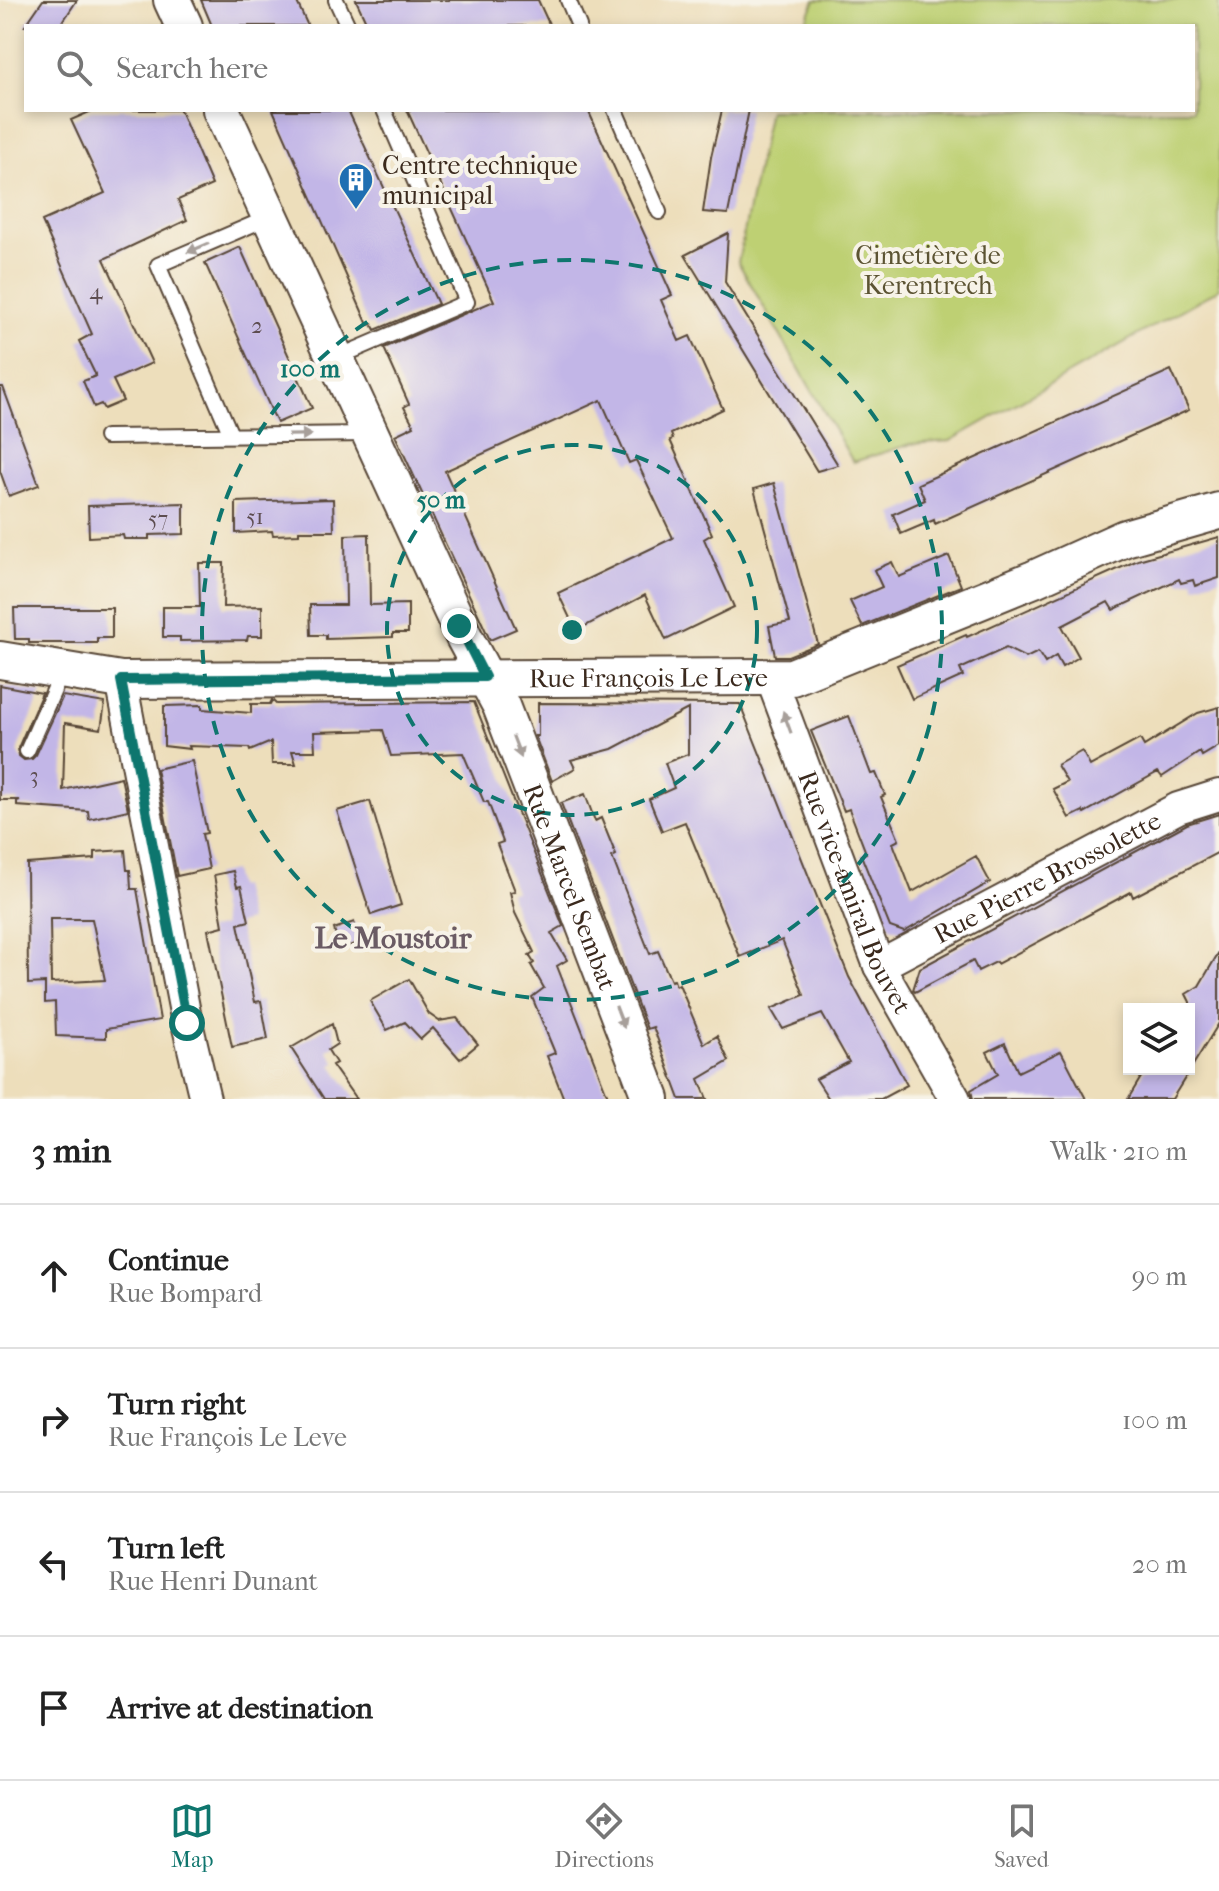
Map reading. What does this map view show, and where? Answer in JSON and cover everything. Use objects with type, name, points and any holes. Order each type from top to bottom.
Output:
[{"type":"street","points":[[172,0],[183,24]]},
{"type":"street","name":"Rue Marcel Sembat","points":[[222,112],[369,434],[501,706],[651,1099]]},
{"type":"street","name":"Rue François Le Leve","points":[[0,660],[121,680],[792,677],[1125,538],[1219,511]]},
{"type":"street","name":"Rue vice-amiral Bouvet","points":[[771,678],[879,966],[955,1099]]},
{"type":"street","points":[[121,680],[187,1023],[205,1099]]},
{"type":"street","name":"Rue Pierre Brossolette","points":[[879,966],[1178,808],[1219,795]]},
{"type":"lane","points":[[336,0],[347,24]]},
{"type":"lane","points":[[568,0],[578,24]]},
{"type":"lane","points":[[336,358],[467,302],[385,112]]},
{"type":"lane","points":[[616,112],[659,212]]},
{"type":"lane","points":[[231,435],[158,265],[270,217]]},
{"type":"lane","points":[[106,437],[369,434]]},
{"type":"lane","points":[[27,751],[63,670]]},
{"type":"green space","name":"Cimetière de Kerentrech","points":[[815,0],[1219,0],[1219,289],[950,441],[911,444],[853,462],[738,262],[769,112],[1195,112],[1195,24],[805,24]]},
{"type":"building","points":[[43,0],[77,0],[61,24],[26,24]]},
{"type":"building","points":[[201,0],[296,0],[307,24],[211,24]]},
{"type":"building","points":[[356,0],[538,0],[549,24],[367,24]]},
{"type":"building","points":[[89,112],[181,112],[212,185],[178,200],[187,220],[104,259],[152,363],[113,380],[123,401],[104,409],[101,404],[94,407],[83,381],[96,376],[79,341],[92,334],[42,221],[105,193],[71,120]]},
{"type":"building","name":"Centre technique municipal","points":[[274,112],[349,112],[438,304],[375,330],[372,324],[368,325]]},
{"type":"building","points":[[408,112],[589,112],[672,295],[661,300],[679,341],[690,336],[723,409],[671,434],[673,439],[670,440],[712,534],[704,539],[734,607],[666,640],[645,595],[576,631],[558,593],[673,538],[636,460],[629,463],[601,400],[445,471],[516,629],[490,640],[395,435],[414,426],[404,407],[409,404],[384,348],[494,301]]},
{"type":"building","points":[[722,112],[749,112],[728,214],[703,212]]},
{"type":"building","points":[[728,233],[725,282],[838,465],[817,471],[685,255]]},
{"type":"building","points":[[240,247],[312,408],[277,423],[205,263]]},
{"type":"building","points":[[1171,370],[1189,410],[935,524],[934,520],[901,534],[893,514],[925,500],[918,484]]},
{"type":"building","points":[[0,387],[3,387],[39,485],[9,496],[0,471]]},
{"type":"building","points":[[774,483],[818,644],[788,656],[775,656],[769,626],[790,622],[754,489]]},
{"type":"building","points":[[333,499],[334,531],[273,535],[272,531],[236,533],[236,502]]},
{"type":"building","points":[[184,503],[184,534],[149,535],[149,539],[124,539],[123,535],[89,537],[88,506]]},
{"type":"building","points":[[369,534],[370,605],[408,604],[408,633],[393,633],[393,637],[326,639],[326,635],[311,635],[310,605],[346,605],[345,535]]},
{"type":"building","points":[[1219,537],[1219,578],[1195,586],[1193,580],[1181,583],[1179,579],[1113,610],[1108,602],[1062,626],[1079,657],[1062,667],[1056,656],[1045,663],[1038,652],[1026,658],[1006,648],[960,669],[963,676],[912,699],[897,665],[1138,560]]},
{"type":"building","points":[[949,556],[961,586],[862,626],[850,601],[882,587],[874,570],[892,562],[899,577]]},
{"type":"building","points":[[199,563],[224,563],[223,607],[262,606],[262,636],[248,636],[247,640],[180,641],[180,637],[163,637],[163,607],[200,607]]},
{"type":"building","points":[[14,608],[112,608],[112,638],[97,638],[97,643],[29,643],[29,639],[15,639]]},
{"type":"building","points":[[0,685],[42,693],[18,748],[19,756],[24,760],[36,755],[63,696],[105,703],[101,729],[65,723],[63,790],[121,777],[128,810],[89,819],[88,811],[17,806],[20,800],[0,800]]},
{"type":"building","points":[[272,700],[276,704],[474,702],[563,926],[551,933],[567,960],[557,966],[609,1099],[564,1099],[547,1056],[555,1053],[532,997],[544,988],[531,965],[534,963],[529,955],[534,952],[515,913],[510,892],[515,891],[497,844],[503,842],[488,802],[484,802],[463,753],[391,756],[383,730],[314,732],[315,751],[292,751],[296,764],[272,764],[271,742],[250,751],[249,748],[164,746],[164,706],[202,705],[202,709],[251,713],[251,704],[270,704]]},
{"type":"building","points":[[538,703],[740,704],[849,977],[907,1085],[881,1099],[829,1099],[816,1079],[849,1062],[822,1014],[783,1029],[771,1009],[804,995],[782,940],[740,957],[685,822],[662,831],[649,799],[674,788],[665,763],[688,754],[688,709],[612,749],[571,760],[575,768],[552,781],[535,736],[538,736]]},
{"type":"building","points":[[1219,707],[1219,746],[1202,756],[1200,752],[1162,777],[1158,772],[1084,813],[1069,818],[1053,789],[1067,782],[1057,765],[1082,751],[1090,766],[1140,739],[1144,746],[1198,713]]},
{"type":"building","points":[[849,716],[871,774],[876,773],[885,795],[881,797],[899,840],[893,843],[912,892],[976,856],[990,882],[904,932],[890,927],[861,855],[866,853],[849,809],[844,811],[811,731]]},
{"type":"building","points":[[192,761],[207,833],[202,834],[209,869],[177,876],[156,769]]},
{"type":"building","points":[[585,794],[595,821],[601,818],[616,855],[612,857],[650,954],[658,951],[671,981],[674,980],[676,986],[679,984],[704,1044],[717,1036],[729,1061],[699,1079],[707,1099],[680,1099],[653,1027],[647,1029],[561,803]]},
{"type":"building","points":[[370,801],[401,905],[371,915],[337,811]]},
{"type":"building","points":[[1219,814],[1219,852],[1133,897],[1131,892],[997,964],[978,971],[973,961],[915,992],[913,990],[920,968],[1187,824]]},
{"type":"building","points":[[125,850],[131,889],[137,889],[160,1020],[106,1029],[106,1038],[56,1036],[55,1002],[45,1003],[45,983],[28,984],[27,864],[95,859],[95,852]],"holes":[[[50,919],[92,919],[105,980],[51,983]]]},
{"type":"building","points":[[233,871],[237,887],[241,886],[249,921],[238,924],[255,1002],[261,1001],[268,1039],[232,1047],[208,930],[223,926],[214,875]]},
{"type":"building","points":[[354,922],[361,942],[340,949],[334,929]]},
{"type":"building","points":[[1219,952],[1219,1023],[1195,1062],[1195,1003],[1190,1003],[1186,994],[1199,986]]},
{"type":"building","points":[[409,979],[429,1014],[439,1021],[457,1018],[478,1044],[460,1059],[433,1028],[421,1039],[405,1022],[387,1030],[370,1001]]},
{"type":"building","points":[[332,1024],[337,1044],[328,1050],[336,1063],[332,1065],[356,1099],[324,1099],[291,1048]]},
{"type":"building","points":[[1005,1043],[1018,1072],[1061,1051],[1086,1099],[973,1099],[971,1090],[998,1074],[987,1052]]},
{"type":"building","points":[[1142,1075],[1187,1075],[1172,1099],[1128,1099]]},
{"type":"place","name":"Centre technique municipal","points":[[356,211]]},
{"type":"district","name":"Le Moustoir","points":[[393,938]]},
{"type":"route","points":[[187,1023],[121,680],[485,677],[459,626]]}]
